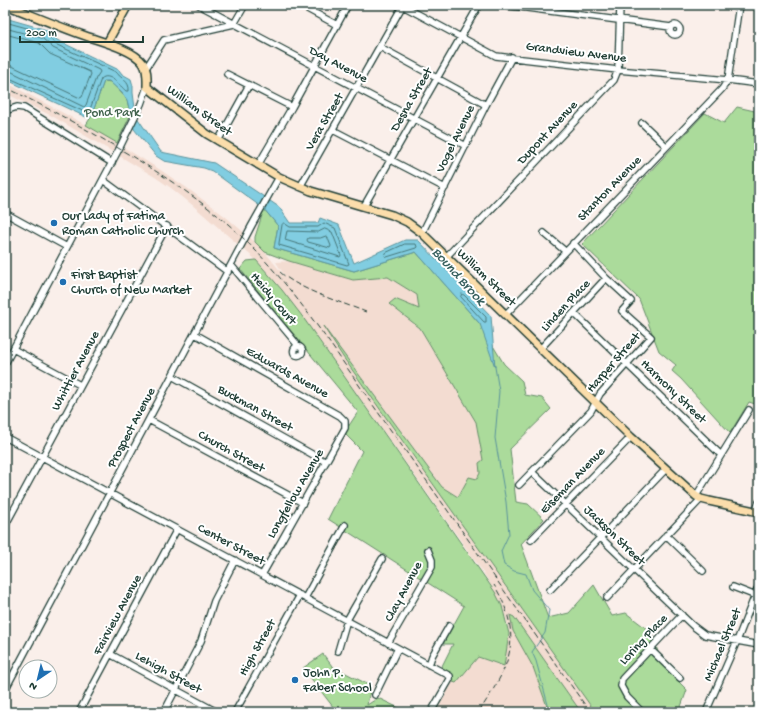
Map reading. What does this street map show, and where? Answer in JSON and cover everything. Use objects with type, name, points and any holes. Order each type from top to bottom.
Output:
[{"type":"main road","points":[[6,5],[107,43],[137,57],[146,68],[147,87]]},
{"type":"main road","points":[[107,43],[128,5]]},
{"type":"main road","name":"William Street","points":[[147,87],[218,141],[279,177],[300,187],[392,215],[407,222],[422,233],[447,256],[632,437],[698,498],[757,511]]},
{"type":"street","name":"Day Avenue","points":[[199,5],[466,146]]},
{"type":"street","points":[[146,68],[162,42],[166,39],[234,24],[246,5]]},
{"type":"street","points":[[300,5],[337,25]]},
{"type":"street","points":[[258,165],[348,5]]},
{"type":"street","name":"Grandview Avenue","points":[[403,5],[496,56],[759,84]]},
{"type":"street","name":"Vera Street","points":[[300,187],[403,5]]},
{"type":"street","name":"Desna Street","points":[[364,206],[479,5]]},
{"type":"street","points":[[504,5],[671,27]]},
{"type":"street","name":"Dupont Avenue","points":[[447,256],[614,80],[618,70],[620,5]]},
{"type":"street","points":[[728,80],[739,5]]},
{"type":"street","points":[[380,47],[486,105]]},
{"type":"street","name":"Vogel Avenue","points":[[422,233],[486,105],[512,57]]},
{"type":"street","points":[[227,74],[292,107]]},
{"type":"street","name":"Stanton Avenue","points":[[506,314],[722,89],[728,80]]},
{"type":"street","points":[[218,141],[249,85]]},
{"type":"street","points":[[5,364],[129,130],[147,87]]},
{"type":"street","points":[[5,111],[17,107],[24,108],[112,163]]},
{"type":"street","points":[[642,123],[666,146]]},
{"type":"street","points":[[333,130],[444,188]]},
{"type":"street","name":"Prospect Avenue","points":[[5,690],[279,177]]},
{"type":"street","points":[[103,180],[228,272]]},
{"type":"street","points":[[6,215],[68,247]]},
{"type":"street","name":"Whittier Avenue","points":[[5,526],[167,226]]},
{"type":"street","points":[[544,233],[565,251]]},
{"type":"street","name":"Linden Place","points":[[541,348],[606,278],[573,243]]},
{"type":"street","name":"Heidy Court","points":[[231,265],[296,343],[297,347]]},
{"type":"street","name":"Harper Street","points":[[519,485],[591,411],[600,394],[651,337],[622,311],[631,301],[606,278]]},
{"type":"street","name":"Harmony Street","points":[[574,313],[721,455]]},
{"type":"street","name":"Edwards Avenue","points":[[194,334],[340,416],[345,421],[345,428],[336,444]]},
{"type":"street","points":[[12,350],[80,386]]},
{"type":"street","name":"Buckman Street","points":[[172,376],[326,462]]},
{"type":"street","points":[[606,598],[666,535],[698,498],[721,455],[749,410]]},
{"type":"street","name":"Church Street","points":[[149,420],[303,503]]},
{"type":"street","name":"Center Street","points":[[5,437],[450,676],[450,679],[431,712]]},
{"type":"street","name":"Eiseman Avenue","points":[[531,540],[632,437]]},
{"type":"street","name":"Longfellow Avenue","points":[[262,575],[336,444]]},
{"type":"street","points":[[550,590],[666,469]]},
{"type":"street","name":"Jackson Street","points":[[532,472],[693,626],[706,635],[759,645]]},
{"type":"street","points":[[757,511],[759,502]]},
{"type":"street","name":"High Street","points":[[234,712],[345,525]]},
{"type":"street","name":"Fairview Avenue","points":[[79,712],[177,529]]},
{"type":"street","points":[[666,535],[703,571]]},
{"type":"street","name":"Clay Avenue","points":[[388,643],[432,567],[432,560],[428,550]]},
{"type":"street","points":[[338,651],[347,620],[382,559]]},
{"type":"street","points":[[164,712],[202,641],[214,601],[234,560]]},
{"type":"street","name":"Michael Street","points":[[706,712],[756,596],[759,585]]},
{"type":"street","points":[[733,587],[756,596]]},
{"type":"street","name":"Loring Place","points":[[642,712],[627,697],[621,686],[622,679],[682,615]]},
{"type":"street","points":[[429,665],[432,656],[449,626]]},
{"type":"street","points":[[375,695],[398,648]]},
{"type":"street","points":[[650,649],[680,678]]},
{"type":"street","name":"Lehigh Street","points":[[110,654],[217,712]]},
{"type":"shaded area","points":[[5,82],[97,131],[187,188],[226,217],[255,242],[286,278],[276,262],[289,261],[353,280],[388,277],[417,295],[419,309],[396,299],[389,304],[420,328],[476,422],[483,460],[479,463],[480,473],[477,480],[469,478],[458,497],[442,487],[327,332],[343,357],[595,712],[581,712],[514,617],[511,615],[513,630],[533,667],[549,712],[436,712],[453,682],[456,683],[478,657],[503,666],[509,634],[508,625],[502,606],[483,572],[302,316],[256,260],[171,188],[52,116],[5,93]]},
{"type":"green space","name":"Pond Park","points":[[104,81],[111,82],[126,98],[131,114],[117,143],[86,125],[91,117]]},
{"type":"green space","points":[[737,107],[759,112],[759,396],[755,404],[749,402],[730,433],[672,371],[676,365],[659,351],[639,299],[582,244],[705,113],[724,123]]},
{"type":"green space","points":[[264,209],[278,226],[274,248],[354,271],[416,252],[480,324],[504,364],[522,381],[525,395],[542,398],[551,409],[510,449],[516,502],[528,504],[544,519],[521,544],[548,618],[569,613],[594,585],[612,616],[626,613],[651,632],[663,666],[687,690],[679,712],[595,712],[343,357],[323,326],[442,487],[458,497],[469,477],[477,479],[480,473],[479,463],[483,460],[476,422],[420,328],[389,304],[395,299],[419,309],[417,295],[388,277],[353,280],[289,261],[265,252],[255,242],[255,237]]},
{"type":"green space","points":[[256,260],[302,316],[495,592],[502,606],[509,634],[504,666],[478,657],[456,683],[453,682],[449,674],[441,668],[453,644],[443,644],[464,606],[328,519],[362,451],[344,433],[358,412],[240,269],[247,261]]},
{"type":"green space","points":[[510,615],[514,617],[581,712],[549,712],[533,667],[513,631]]},
{"type":"green space","points":[[323,654],[332,666],[371,686],[367,705],[378,698],[399,708],[396,712],[337,712],[303,668]]},
{"type":"water","points":[[5,18],[47,30],[57,40],[119,70],[122,74],[131,79],[136,116],[161,152],[214,163],[279,207],[290,223],[318,223],[320,218],[339,225],[354,263],[405,240],[418,240],[491,316],[495,367],[480,324],[416,252],[354,271],[274,248],[278,226],[264,209],[212,171],[204,168],[164,161],[156,156],[134,129],[127,100],[109,81],[104,81],[91,117],[88,118],[5,79]]},
{"type":"waterway","name":"Bound Brook","points":[[495,367],[499,391],[495,438],[506,502],[509,534],[501,551],[504,565],[514,571],[526,574],[532,590],[549,610],[545,633],[532,652],[536,661],[550,712]]},
{"type":"railway","points":[[5,87],[42,105],[89,131],[167,178],[228,224],[270,266],[289,288],[324,335],[590,712]]},
{"type":"railway","points":[[280,272],[309,290],[366,312]]},
{"type":"railway","points":[[479,712],[502,674],[510,651],[511,631],[507,612],[494,585]]},
{"type":"place","name":"Our Lady of Fatima Roman Catholic Church","points":[[54,223]]},
{"type":"place","name":"First Baptist Church of New Market","points":[[63,282]]},
{"type":"place","name":"John P. Faber School","points":[[295,680]]}]
